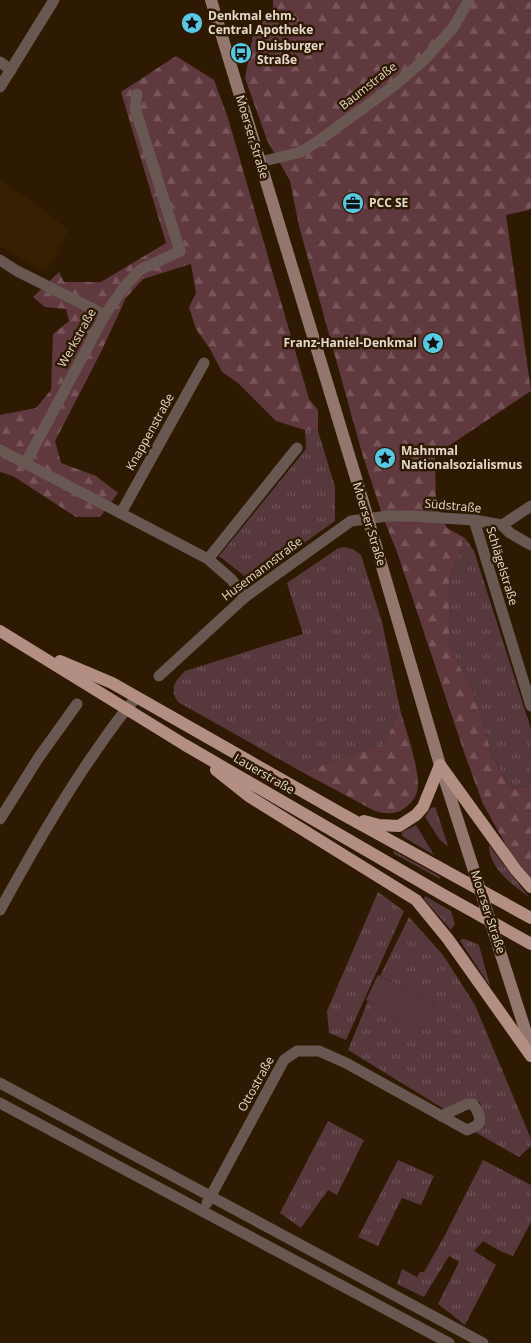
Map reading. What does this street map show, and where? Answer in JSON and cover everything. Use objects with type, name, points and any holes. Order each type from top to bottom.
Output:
[{"type":"main road","name":"Moerser Straße","points":[[210,0],[440,765],[531,1048]]},
{"type":"main road","name":"Lauerstraße","points":[[0,631],[185,745],[531,944]]},
{"type":"main road","name":"Lauerstraße","points":[[26,646],[112,683],[342,814],[531,918]]},
{"type":"main road","points":[[185,745],[250,797],[416,900],[448,939],[531,1056]]},
{"type":"main road","points":[[342,814],[379,825],[399,826],[416,815],[423,807],[440,765]]},
{"type":"main road","points":[[440,765],[516,870],[531,887]]},
{"type":"street","points":[[0,87],[54,0]]},
{"type":"street","name":"Baumstraße","points":[[260,162],[301,152],[395,84],[425,59],[453,28],[469,0]]},
{"type":"street","points":[[0,62],[11,70]]},
{"type":"street","name":"Werkstraße","points":[[25,464],[105,315],[124,287],[140,270],[180,251],[135,108],[137,94]]},
{"type":"street","points":[[0,260],[105,315]]},
{"type":"street","name":"Knappenstraße","points":[[121,514],[204,363]]},
{"type":"street","points":[[208,559],[297,448]]},
{"type":"street","points":[[0,450],[208,559],[231,579],[245,597]]},
{"type":"street","points":[[531,506],[502,525],[510,533],[531,545]]},
{"type":"street","name":"Südstraße","points":[[367,518],[411,516],[474,520],[502,525]]},
{"type":"street","name":"Husemannstraße","points":[[159,676],[245,597],[351,521],[367,518]]},
{"type":"street","name":"Schlägelstraße","points":[[474,520],[531,706]]},
{"type":"street","points":[[0,910],[33,850],[75,781],[125,709],[137,697]]},
{"type":"street","points":[[0,819],[39,757],[77,704]]},
{"type":"street","name":"Ottostraße","points":[[203,1211],[284,1060],[297,1051],[319,1051],[333,1057],[441,1116]]},
{"type":"street","points":[[0,1083],[483,1343]]},
{"type":"street","points":[[0,1103],[450,1343]]},
{"type":"shaded area","points":[[0,180],[47,212],[68,231],[46,272],[0,247]]},
{"type":"green space","points":[[273,0],[531,0],[531,208],[506,215],[531,391],[435,455],[436,506],[447,528],[465,538],[449,581],[449,645],[478,703],[492,756],[511,789],[531,786],[531,878],[511,854],[483,804],[465,755],[362,453],[299,226],[290,181],[267,140],[245,78],[253,35],[273,7]]},
{"type":"green space","points":[[176,56],[214,80],[228,118],[309,399],[318,410],[318,431],[305,430],[276,421],[238,383],[222,372],[210,349],[196,329],[189,307],[196,293],[191,264],[143,279],[126,298],[100,354],[55,441],[61,463],[96,476],[118,493],[100,517],[76,517],[13,476],[0,472],[0,415],[36,408],[51,390],[53,334],[69,321],[66,309],[45,307],[33,297],[59,272],[64,282],[101,282],[166,243],[121,92]]},
{"type":"green space","points":[[305,430],[318,431],[335,487],[335,521],[251,581],[219,556],[306,449]]},
{"type":"green space","points":[[465,538],[474,551],[531,729],[531,786],[511,789],[492,756],[478,703],[449,645],[449,581]]},
{"type":"green space","points":[[344,547],[353,549],[361,555],[382,622],[400,709],[385,743],[302,772],[178,702],[174,693],[174,685],[185,671],[303,634],[287,583],[337,549]]},
{"type":"green space","points":[[400,709],[415,763],[418,784],[415,797],[405,808],[398,812],[390,813],[375,811],[302,772],[385,743]]},
{"type":"green space","points":[[435,807],[448,846],[440,840],[425,817],[431,808]]},
{"type":"green space","points":[[416,825],[434,855],[402,836],[402,832]]},
{"type":"green space","points":[[489,845],[529,897],[502,875],[492,861]]},
{"type":"green space","points":[[394,851],[439,876],[440,879],[393,853]]},
{"type":"green space","points":[[378,892],[404,911],[346,1040],[329,1033],[327,1011]]},
{"type":"green space","points":[[425,896],[451,911],[455,924],[451,930],[424,899]]},
{"type":"green space","points":[[409,917],[443,955],[475,1005],[531,1139],[531,1146],[519,1157],[475,1132],[486,1121],[480,1102],[467,1100],[444,1109],[348,1050],[368,1001],[395,1014],[392,1020],[420,1033],[435,1003],[380,976]]},
{"type":"green space","points":[[462,939],[479,945],[490,986],[460,941]]},
{"type":"green space","points":[[378,975],[435,1003],[420,1034],[392,1020],[394,1014],[366,1000]]},
{"type":"green space","points":[[328,1121],[364,1140],[337,1195],[328,1190],[301,1228],[280,1213]]},
{"type":"green space","points":[[398,1160],[434,1176],[421,1205],[402,1198],[378,1246],[358,1237]]},
{"type":"green space","points":[[483,1160],[531,1185],[531,1222],[513,1256],[483,1241],[474,1251],[496,1265],[465,1325],[438,1304],[459,1262],[449,1256],[424,1297],[397,1284],[402,1269],[417,1277],[420,1272],[424,1272]]},
{"type":"place","name":"Denkmal ehm. Central Apotheke","points":[[192,23]]},
{"type":"place","name":"Duisburger Straße","points":[[241,53]]},
{"type":"place","name":"PCC SE","points":[[353,203]]},
{"type":"place","name":"Franz-Haniel-Denkmal","points":[[433,343]]},
{"type":"place","name":"Mahnmal Nationalsozialismus","points":[[385,458]]}]
